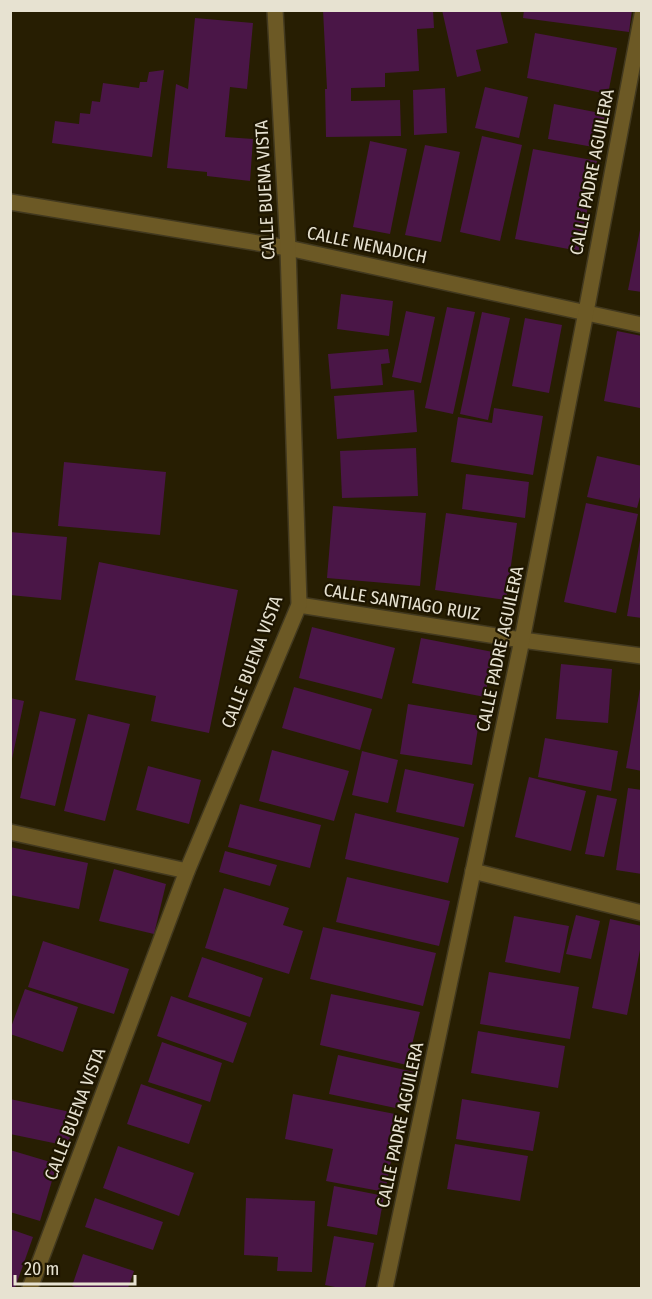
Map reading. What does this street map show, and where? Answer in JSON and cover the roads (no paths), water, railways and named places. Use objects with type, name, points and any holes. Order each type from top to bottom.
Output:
[{"type":"street","name":"CALLE BUENA VISTA","points":[[30,1288],[187,871],[299,605],[288,248],[275,10]]},
{"type":"street","name":"CALLE PADRE AGUILERA","points":[[385,1288],[522,640],[642,15]]},
{"type":"street","name":"CALLE NENADICH","points":[[10,202],[288,248],[642,325]]},
{"type":"street","name":"CALLE SANTIAGO RUIZ","points":[[299,605],[522,640],[642,656]]},
{"type":"street","points":[[10,832],[187,871]]},
{"type":"street","points":[[473,871],[642,913]]}]
